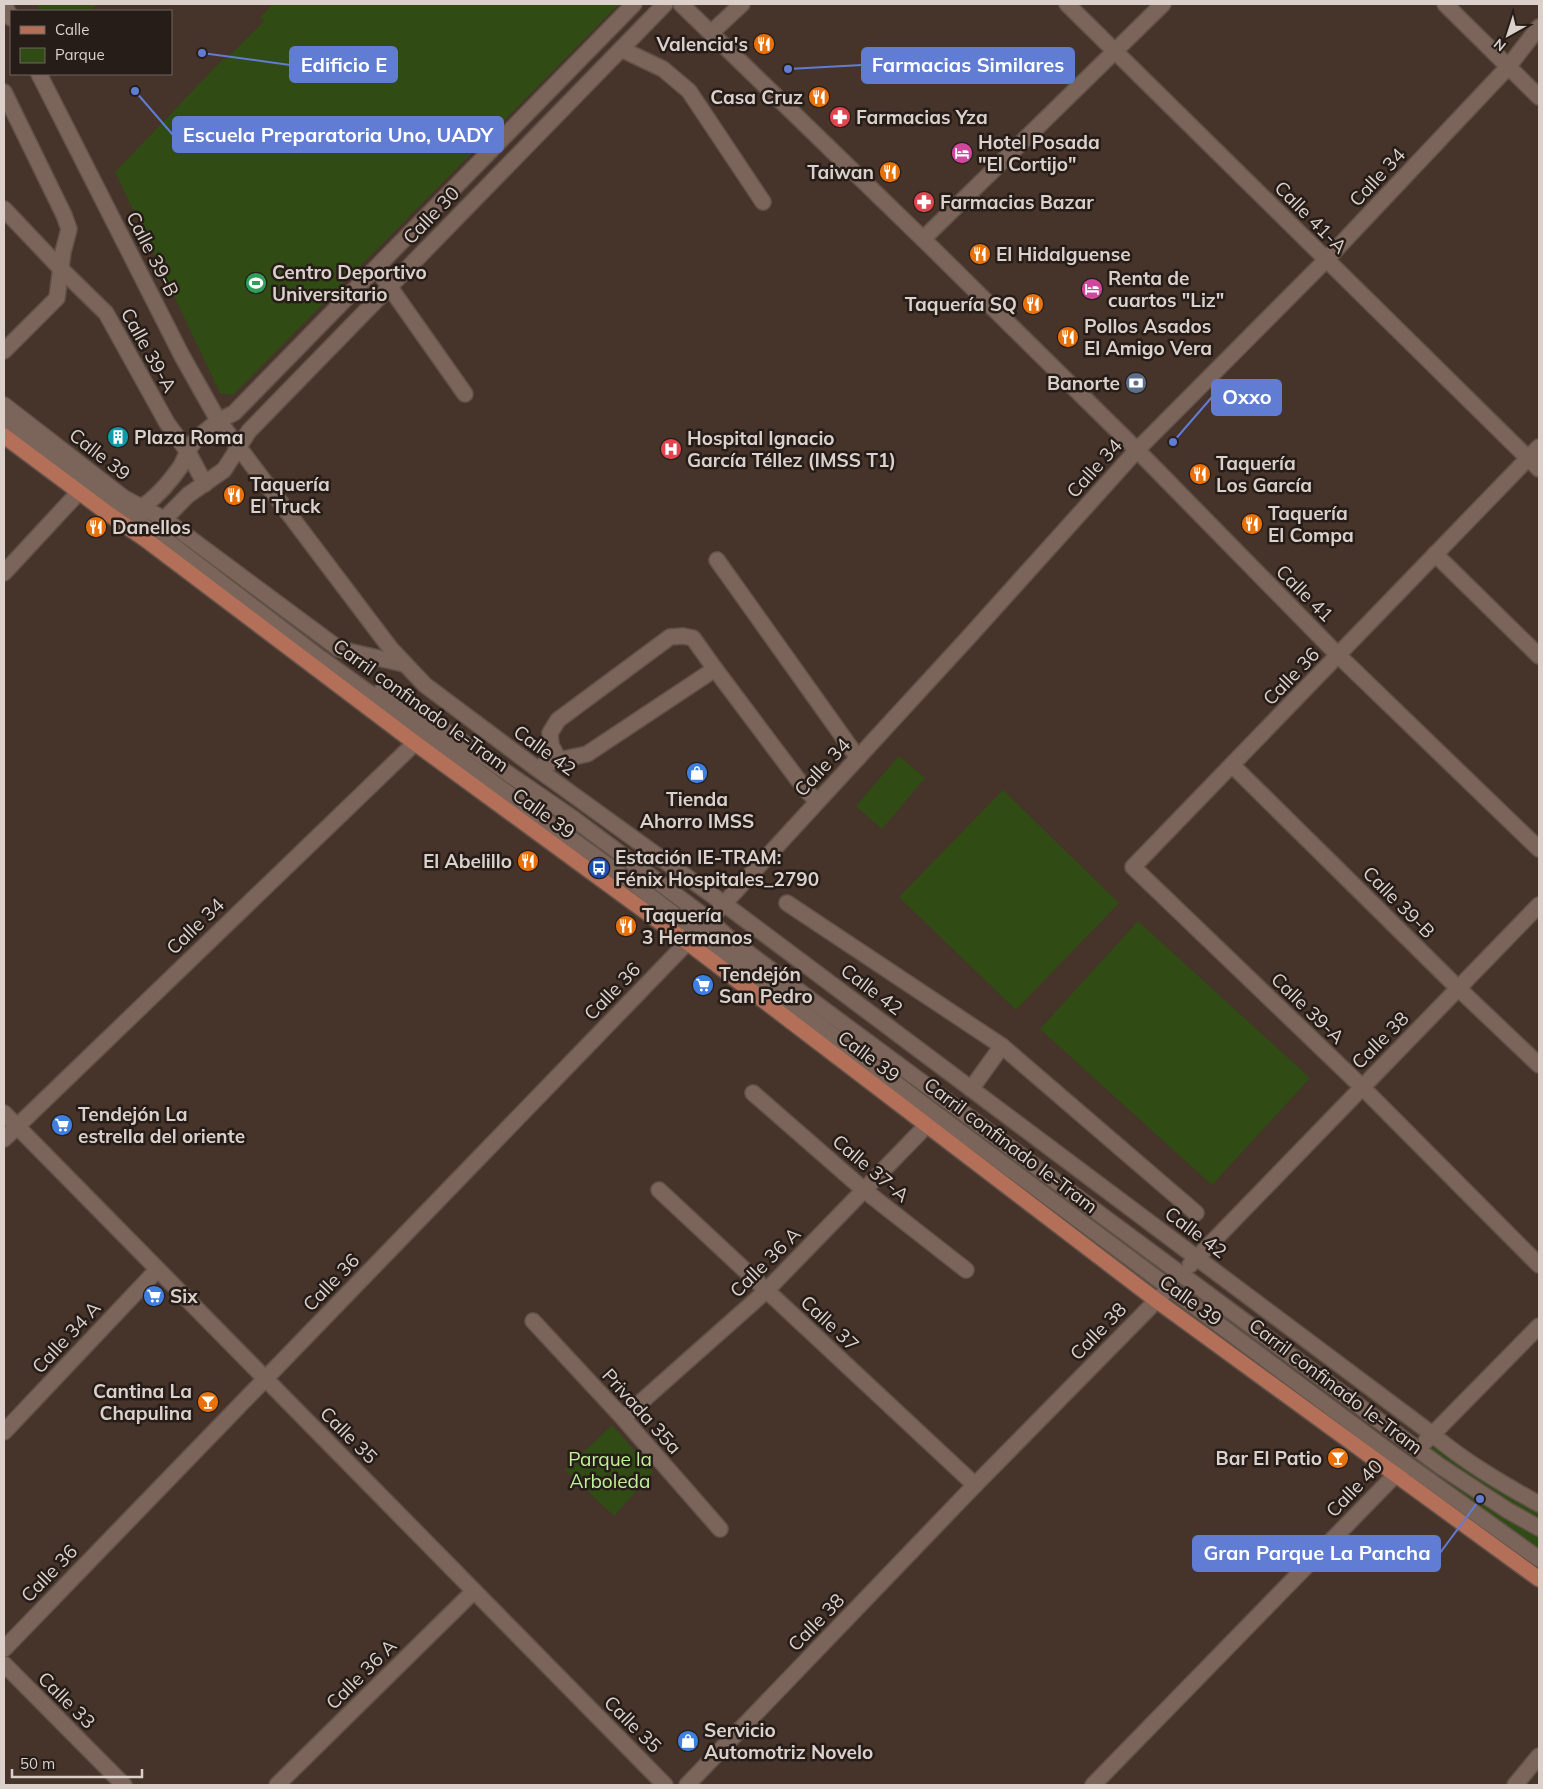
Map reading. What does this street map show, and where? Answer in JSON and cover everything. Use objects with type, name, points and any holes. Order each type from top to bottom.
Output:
[{"type":"main road","name":"Calle 39","points":[[4,436],[110,515],[149,535],[175,562],[415,742],[691,937],[927,1125],[1156,1300],[1401,1469],[1539,1579]]},
{"type":"street","points":[[4,4],[10,16]]},
{"type":"street","name":"Calle 30","points":[[110,515],[126,514],[142,508],[170,482],[193,443],[218,420],[234,413],[634,4]]},
{"type":"street","name":"Calle 30","points":[[149,535],[188,494],[224,470],[248,431],[665,4]]},
{"type":"street","name":"Calle 41","points":[[681,4],[923,238],[1338,655],[1539,849]]},
{"type":"street","points":[[712,32],[742,4]]},
{"type":"street","name":"Calle 41-A","points":[[1067,4],[1534,464]]},
{"type":"street","points":[[923,238],[1116,52],[1163,4]]},
{"type":"street","points":[[1445,4],[1539,97]]},
{"type":"street","name":"Calle 34","points":[[691,937],[858,758],[1136,450],[1326,260],[1508,67],[1539,27]]},
{"type":"street","points":[[621,49],[663,69],[689,91],[763,202]]},
{"type":"street","name":"Calle 39-B","points":[[41,75],[182,356],[218,420],[238,447]]},
{"type":"street","points":[[4,92],[69,229],[63,252],[58,298],[4,351]]},
{"type":"street","name":"Calle 39-A","points":[[4,209],[106,313],[167,423],[188,452],[205,484]]},
{"type":"street","points":[[376,268],[465,394]]},
{"type":"street","name":"Calle 39","points":[[4,405],[124,498],[164,519],[339,649],[404,664]]},
{"type":"street","name":"Carril confinado Ie-Tram","points":[[4,420],[126,514],[149,535],[166,540],[315,654],[536,813],[691,937],[935,1113],[1169,1287],[1401,1469],[1539,1559]]},
{"type":"street","name":"Calle 42","points":[[238,447],[391,649],[425,685],[723,903],[1473,1466],[1539,1504]]},
{"type":"street","name":"Calle 36","points":[[1133,867],[1435,554],[1534,464],[1539,447]]},
{"type":"street","points":[[4,573],[79,492]]},
{"type":"street","points":[[164,519],[166,540],[175,562]]},
{"type":"street","points":[[1435,554],[1539,656]]},
{"type":"street","points":[[717,560],[858,758]]},
{"type":"street","points":[[558,760],[550,733],[558,720],[670,637],[683,636],[692,638],[805,789],[817,802]]},
{"type":"street","name":"Carril confinado Ie-Tram","points":[[315,654],[341,664],[452,735],[574,819],[811,1000],[1418,1450],[1507,1510],[1539,1528]]},
{"type":"street","points":[[536,768],[558,760],[587,754],[714,669]]},
{"type":"street","name":"Calle 34","points":[[4,1139],[415,742]]},
{"type":"street","name":"Calle 39-B","points":[[1232,765],[1459,989],[1539,1065]]},
{"type":"street","name":"Calle 39-A","points":[[1133,867],[1362,1087],[1539,1265]]},
{"type":"street","points":[[787,903],[1002,1046],[1196,1213]]},
{"type":"street","name":"Calle 38","points":[[687,1785],[974,1485],[1198,1258],[1539,906]]},
{"type":"street","name":"Calle 36","points":[[4,1649],[691,937]]},
{"type":"street","points":[[972,1089],[1002,1046]]},
{"type":"street","name":"Calle 37-A","points":[[753,1093],[864,1190],[966,1270]]},
{"type":"street","name":"Calle 35","points":[[4,1113],[665,1785]]},
{"type":"street","name":"Calle 36 A","points":[[623,1418],[766,1291],[927,1125]]},
{"type":"street","name":"Calle 37","points":[[659,1190],[974,1485]]},
{"type":"street","name":"Calle 34 A","points":[[4,1432],[157,1270]]},
{"type":"street","name":"Privada 35a","points":[[533,1321],[623,1418],[720,1528]]},
{"type":"street","name":"Calle 40","points":[[1093,1785],[1539,1326]]},
{"type":"street","name":"Calle 36 A","points":[[276,1785],[474,1591]]},
{"type":"street","name":"Calle 33","points":[[4,1664],[124,1785]]},
{"type":"street","points":[[1516,1785],[1539,1756]]},
{"type":"green space","points":[[36,4],[97,4],[90,10],[39,10]]},
{"type":"green space","name":"Centro Deportivo Universitario","points":[[273,4],[619,4],[233,395],[220,393],[115,172],[224,58],[226,59],[264,21],[260,17]]},
{"type":"green space","points":[[899,756],[925,778],[882,829],[856,806]]},
{"type":"green space","points":[[1003,790],[1119,903],[1016,1010],[899,897]]},
{"type":"green space","points":[[1138,921],[1310,1078],[1212,1185],[1040,1029]]},
{"type":"green space","name":"Parque la Arboleda","points":[[612,1425],[653,1472],[614,1516],[565,1470]]},
{"type":"green space","points":[[1434,1447],[1489,1484],[1539,1513],[1539,1570],[1409,1471]]},
{"type":"place","name":"Valencia's","points":[[764,44]]},
{"type":"place","name":"Edificio E","points":[[202,53]]},
{"type":"place","name":"Farmacias Similares","points":[[788,69]]},
{"type":"place","name":"Escuela Preparatoria Uno, UADY","points":[[135,91]]},
{"type":"place","name":"Casa Cruz","points":[[819,97]]},
{"type":"place","name":"Farmacias Yza","points":[[840,117]]},
{"type":"place","name":"Hotel Posada \"El Cortijo\"","points":[[962,153]]},
{"type":"place","name":"Taiwan","points":[[890,172]]},
{"type":"place","name":"Farmacias Bazar","points":[[924,202]]},
{"type":"place","name":"El Hidalguense","points":[[980,254]]},
{"type":"place","name":"Centro Deportivo Universitario","points":[[256,283]]},
{"type":"place","name":"Renta de cuartos \"Liz\"","points":[[1092,289]]},
{"type":"place","name":"Taquería SQ","points":[[1033,304]]},
{"type":"place","name":"Pollos Asados El Amigo Vera","points":[[1068,337]]},
{"type":"place","name":"Banorte","points":[[1136,383]]},
{"type":"place","name":"Plaza Roma","points":[[118,437]]},
{"type":"place","name":"Oxxo","points":[[1173,442]]},
{"type":"place","name":"Hospital Ignacio García Téllez (IMSS T1)","points":[[671,449]]},
{"type":"place","name":"Taquería Los García","points":[[1200,474]]},
{"type":"place","name":"Taquería El Truck","points":[[234,495]]},
{"type":"place","name":"Taquería El Compa","points":[[1252,524]]},
{"type":"place","name":"Danellos","points":[[96,527]]},
{"type":"place","name":"Tienda Ahorro IMSS","points":[[697,773]]},
{"type":"place","name":"El Abelillo","points":[[528,861]]},
{"type":"place","name":"Estación IE-TRAM: Fénix Hospitales_2790","points":[[599,868]]},
{"type":"place","name":"Taquería 3 Hermanos","points":[[626,926]]},
{"type":"place","name":"Tendejón San Pedro","points":[[703,985]]},
{"type":"place","name":"Tendejón La estrella del oriente","points":[[62,1125]]},
{"type":"place","name":"Six","points":[[154,1296]]},
{"type":"place","name":"Cantina La Chapulina","points":[[208,1402]]},
{"type":"place","name":"Bar El Patio","points":[[1338,1458]]},
{"type":"place","name":"Gran Parque La Pancha","points":[[1480,1499]]},
{"type":"place","name":"Servicio Automotriz Novelo","points":[[688,1741]]}]
